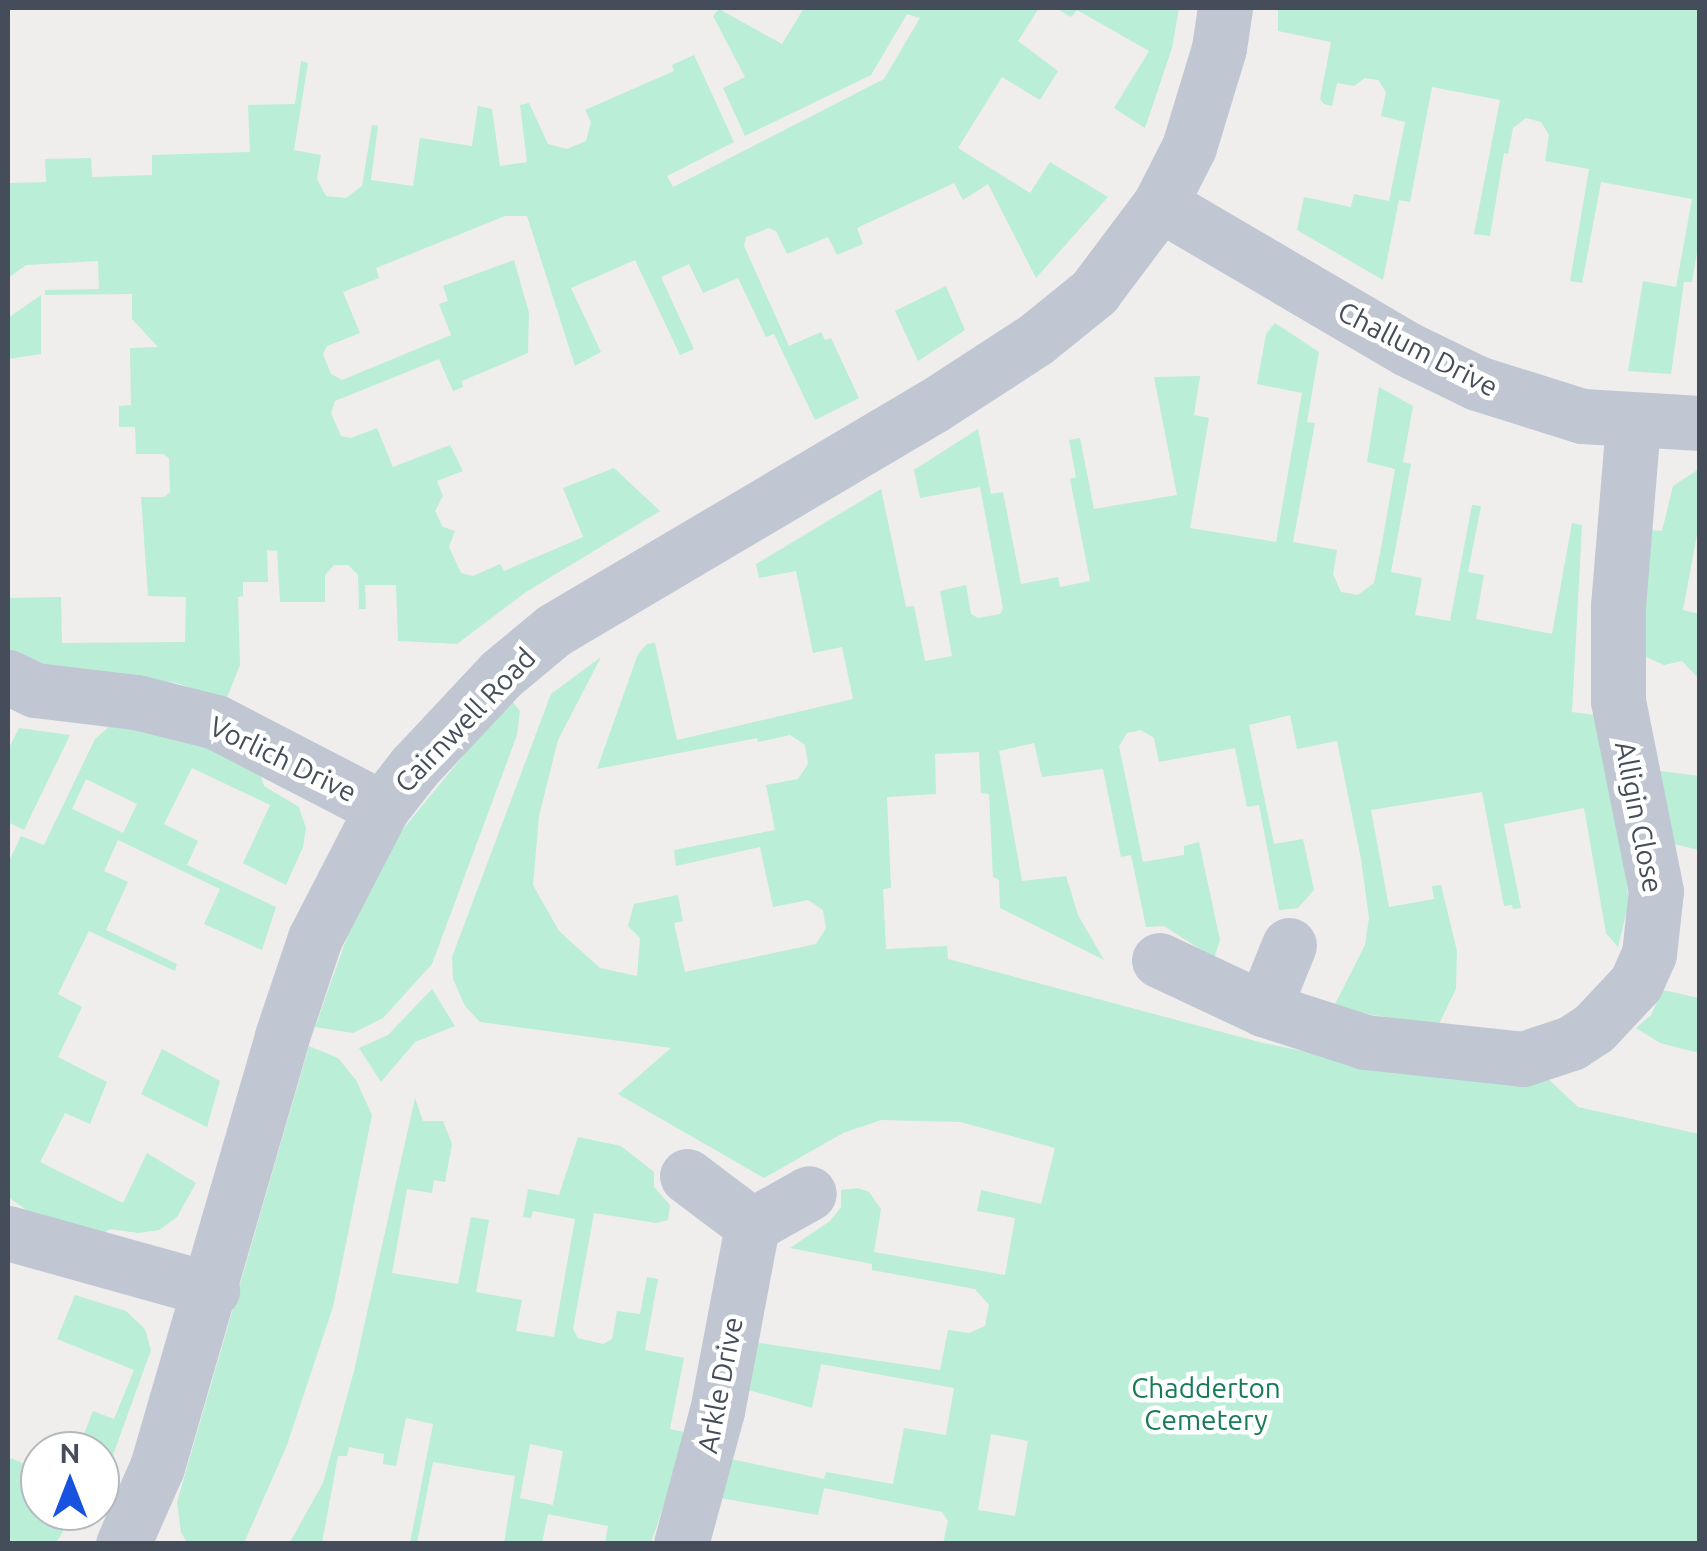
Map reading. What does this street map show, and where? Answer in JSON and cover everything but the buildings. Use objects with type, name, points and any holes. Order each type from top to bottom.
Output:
[{"type":"street","name":"Cairnwell Road","points":[[123,1544],[157,1467],[212,1290],[282,1036],[315,938],[382,808],[501,674],[554,630],[933,406],[1036,339],[1094,292],[1160,204],[1189,147],[1206,97],[1225,8]]},
{"type":"street","name":"Challum Drive","points":[[1160,204],[1391,340],[1477,383],[1582,416],[1700,423]]},
{"type":"street","name":"Alligin Close","points":[[1159,960],[1262,1009],[1366,1042],[1523,1060],[1571,1043],[1594,1028],[1636,983],[1650,954],[1656,891],[1618,701],[1620,566],[1633,422]]},
{"type":"street","name":"Vorlich Drive","points":[[8,677],[35,690],[136,702],[216,722],[382,808]]},
{"type":"street","points":[[1262,1009],[1289,945]]},
{"type":"street","points":[[687,1176],[752,1226],[809,1193]]},
{"type":"street","name":"Arkle Drive","points":[[681,1544],[717,1412],[752,1226]]},
{"type":"street","points":[[9,1239],[212,1290]]},
{"type":"green space","points":[[804,8],[1039,8],[1018,41],[1058,71],[1040,100],[1002,77],[958,148],[1030,193],[1050,162],[1108,197],[1036,278],[988,184],[963,200],[954,183],[857,228],[863,244],[837,255],[828,237],[787,254],[776,231],[769,228],[746,237],[744,246],[789,346],[821,332],[825,340],[831,338],[859,398],[815,420],[774,334],[766,337],[738,278],[703,293],[689,264],[661,277],[694,349],[680,355],[635,260],[571,288],[601,352],[575,366],[527,216],[505,216],[376,268],[379,278],[343,292],[360,333],[327,346],[323,354],[331,374],[342,380],[451,335],[439,304],[448,301],[443,286],[514,260],[529,313],[528,353],[462,381],[463,387],[453,391],[439,359],[335,401],[331,413],[341,436],[351,438],[377,428],[393,467],[450,445],[463,471],[437,481],[443,496],[435,511],[443,527],[455,531],[449,547],[461,573],[473,576],[500,564],[504,571],[583,537],[563,488],[614,468],[660,511],[526,592],[457,644],[398,641],[396,585],[365,585],[366,609],[359,609],[358,575],[348,565],[334,565],[325,575],[325,602],[280,602],[277,551],[267,550],[268,582],[243,582],[243,596],[238,597],[240,665],[226,700],[177,683],[49,668],[8,653],[8,598],[61,597],[62,643],[185,642],[186,597],[148,596],[141,497],[164,497],[170,492],[169,458],[163,454],[136,454],[135,427],[119,427],[119,406],[131,405],[130,348],[158,347],[132,319],[132,294],[45,295],[45,290],[99,289],[98,261],[26,265],[8,278],[8,183],[46,182],[45,159],[91,158],[92,177],[152,175],[152,155],[250,152],[248,105],[295,104],[301,61],[308,63],[294,150],[321,155],[317,179],[326,196],[346,198],[362,186],[372,125],[378,126],[371,180],[413,186],[420,138],[472,146],[478,106],[492,109],[500,166],[527,162],[520,105],[529,103],[548,144],[567,149],[586,141],[591,122],[585,110],[674,71],[672,65],[694,55],[734,142],[667,176],[673,187],[884,79],[920,18],[907,14],[871,75],[745,136],[723,88],[745,77],[713,16],[719,9],[782,44]]},
{"type":"green space","points":[[1056,8],[1179,8],[1172,48],[1145,128],[1114,108],[1149,51],[1077,10],[1071,17]]},
{"type":"green space","points":[[1278,8],[1699,8],[1699,241],[1692,282],[1684,282],[1671,374],[1628,371],[1643,281],[1676,287],[1692,199],[1601,182],[1582,283],[1570,281],[1589,169],[1545,161],[1549,135],[1541,122],[1526,118],[1513,128],[1508,154],[1504,153],[1490,236],[1474,234],[1500,100],[1432,87],[1410,202],[1399,200],[1383,280],[1297,230],[1304,197],[1351,207],[1354,194],[1389,201],[1405,122],[1381,116],[1386,92],[1378,80],[1365,78],[1354,86],[1337,83],[1332,106],[1324,104],[1320,99],[1331,42],[1278,31]]},
{"type":"green space","points":[[946,286],[965,330],[918,361],[895,311]]},
{"type":"green space","points":[[41,295],[41,354],[8,359],[8,318]]},
{"type":"green space","name":"Chadderton Cemetery","points":[[1275,323],[1319,352],[1307,422],[1315,423],[1293,542],[1337,550],[1333,574],[1341,592],[1358,595],[1374,583],[1382,543],[1395,469],[1367,462],[1379,387],[1413,406],[1403,462],[1411,464],[1391,572],[1422,578],[1415,615],[1450,621],[1472,505],[1481,506],[1468,572],[1484,575],[1476,619],[1552,634],[1572,523],[1582,525],[1572,712],[1594,715],[1625,870],[1629,902],[1618,947],[1606,933],[1584,808],[1504,824],[1521,908],[1513,909],[1512,905],[1504,906],[1482,792],[1371,810],[1389,907],[1434,899],[1432,886],[1441,885],[1457,951],[1456,989],[1438,1026],[1333,1008],[1365,945],[1369,918],[1361,859],[1337,741],[1297,749],[1290,715],[1249,725],[1274,844],[1303,839],[1314,890],[1298,908],[1279,910],[1259,805],[1247,807],[1235,748],[1159,762],[1154,738],[1141,730],[1127,733],[1119,746],[1143,862],[1184,855],[1184,846],[1199,842],[1220,940],[1214,958],[1164,926],[1146,927],[1131,855],[1121,857],[1103,769],[1042,777],[1034,743],[999,751],[1022,881],[1066,876],[1078,915],[1104,960],[1000,908],[999,880],[993,877],[989,794],[981,793],[979,752],[935,754],[936,794],[887,797],[891,888],[883,889],[886,949],[947,946],[948,959],[1263,1043],[1384,1067],[1543,1074],[1578,1107],[1699,1134],[1699,1543],[943,1544],[948,1521],[942,1512],[824,1488],[818,1515],[720,1498],[731,1459],[824,1479],[826,1472],[893,1484],[904,1428],[946,1435],[954,1388],[821,1364],[812,1408],[745,1389],[753,1342],[940,1370],[948,1330],[969,1333],[985,1326],[989,1305],[975,1289],[872,1270],[872,1264],[790,1248],[830,1221],[841,1207],[841,1190],[858,1188],[869,1192],[881,1209],[874,1252],[1005,1275],[1015,1218],[977,1211],[981,1190],[1041,1204],[1055,1148],[960,1122],[881,1120],[843,1133],[764,1178],[618,1094],[671,1048],[480,1022],[465,1006],[453,979],[452,957],[551,694],[601,657],[558,740],[539,816],[533,885],[559,931],[600,968],[637,976],[640,938],[628,926],[634,904],[678,895],[683,921],[674,923],[685,972],[816,944],[826,928],[823,910],[808,900],[773,907],[760,847],[676,866],[674,850],[775,830],[766,785],[798,779],[808,764],[805,745],[790,735],[758,742],[757,738],[597,769],[638,654],[647,644],[655,643],[677,740],[853,699],[842,647],[813,653],[796,571],[759,578],[756,564],[881,489],[906,607],[914,606],[925,661],[952,656],[940,591],[966,585],[971,614],[978,618],[1000,614],[1003,608],[980,487],[920,498],[914,470],[978,429],[991,494],[1003,492],[1021,584],[1058,577],[1060,587],[1090,581],[1070,479],[1076,477],[1069,440],[1080,438],[1094,509],[1177,495],[1154,377],[1200,376],[1194,415],[1209,418],[1190,528],[1276,542],[1302,393],[1257,384],[1266,334]],"holes":[[[991,1434],[1028,1441],[1015,1516],[978,1510]]]},
{"type":"green space","points":[[1699,469],[1699,524],[1683,610],[1699,614],[1699,679],[1682,661],[1664,665],[1640,654],[1649,530],[1662,531],[1673,486]]},
{"type":"green space","points":[[510,699],[520,711],[517,735],[432,964],[383,1018],[353,1033],[315,1027],[350,929],[394,840]]},
{"type":"green space","points":[[112,724],[209,748],[259,770],[264,786],[299,807],[306,828],[303,847],[286,885],[243,863],[270,805],[192,768],[164,824],[198,841],[187,865],[276,907],[262,950],[204,924],[220,889],[118,840],[104,871],[128,882],[106,930],[177,964],[175,971],[89,931],[58,994],[82,1007],[58,1057],[107,1082],[90,1124],[65,1113],[40,1162],[123,1203],[147,1153],[196,1183],[177,1217],[159,1230],[138,1233],[110,1229],[95,1238],[45,1223],[8,1197],[8,863],[21,836],[44,845],[95,739]],"holes":[[[86,779],[137,804],[123,833],[72,809]]]},
{"type":"green space","points":[[19,728],[70,735],[24,830],[8,822],[8,750]]},
{"type":"green space","points":[[1653,770],[1699,776],[1699,850],[1670,843]]},
{"type":"green space","points":[[432,989],[455,1026],[415,1042],[381,1082],[359,1048],[388,1035]]},
{"type":"green space","points":[[1663,990],[1699,998],[1699,1053],[1660,1043],[1636,1028],[1651,1015]]},
{"type":"green space","points":[[309,1046],[338,1058],[356,1080],[372,1115],[333,1307],[287,1445],[244,1543],[188,1543],[181,1533],[177,1502]]},
{"type":"green space","points":[[162,1049],[220,1081],[207,1127],[141,1094]]},
{"type":"green space","points":[[415,1098],[423,1121],[443,1121],[452,1144],[445,1182],[434,1180],[432,1193],[407,1189],[392,1273],[458,1284],[471,1217],[489,1220],[476,1292],[522,1300],[516,1331],[554,1337],[575,1219],[533,1211],[531,1218],[523,1217],[528,1189],[559,1195],[578,1137],[621,1146],[654,1172],[654,1187],[670,1205],[668,1220],[656,1223],[594,1213],[573,1329],[578,1338],[603,1344],[612,1339],[617,1311],[640,1314],[647,1277],[658,1279],[645,1350],[684,1358],[670,1429],[688,1433],[651,1543],[605,1543],[608,1526],[548,1514],[542,1543],[504,1543],[515,1476],[433,1462],[417,1543],[410,1543],[433,1424],[406,1418],[396,1466],[383,1464],[384,1454],[349,1447],[347,1456],[338,1456],[322,1543],[289,1544],[323,1483],[354,1371]],"holes":[[[530,1444],[563,1451],[553,1505],[520,1498]]]},
{"type":"green space","points":[[75,1295],[126,1311],[145,1329],[151,1350],[120,1436],[120,1431],[85,1431],[93,1411],[114,1419],[134,1370],[57,1339]]},
{"type":"green space","points":[[8,1457],[20,1462],[20,1531],[63,1531],[56,1543],[8,1543]]}]
